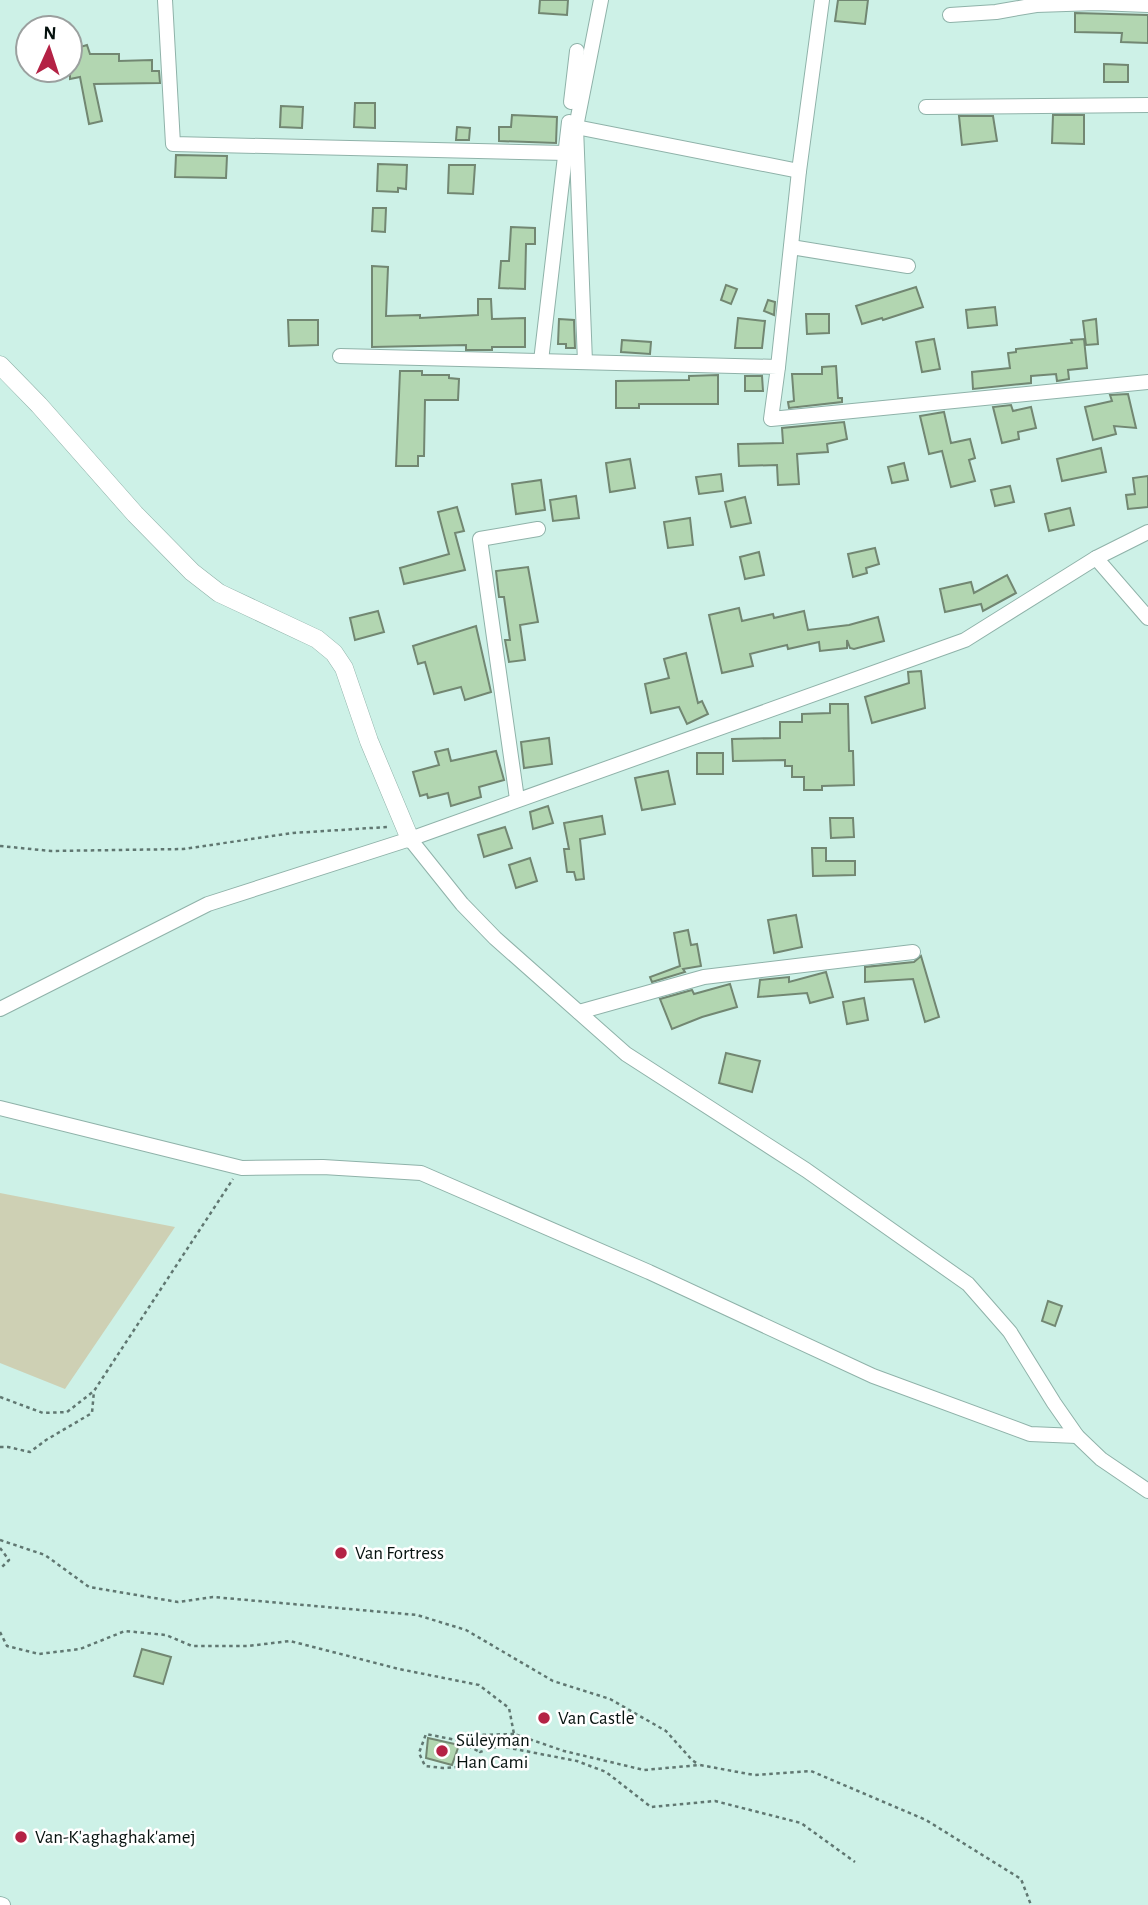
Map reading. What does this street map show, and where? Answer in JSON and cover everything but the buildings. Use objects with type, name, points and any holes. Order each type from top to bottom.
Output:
[{"type":"street","points":[[165,0],[173,144],[566,153]]},
{"type":"street","points":[[585,362],[576,127],[601,0]]},
{"type":"street","points":[[822,0],[799,171],[771,419],[1148,382]]},
{"type":"street","points":[[950,15],[996,12],[1036,5],[1148,5]]},
{"type":"street","points":[[541,361],[577,51]]},
{"type":"street","points":[[926,107],[1148,105]]},
{"type":"street","points":[[576,127],[799,171]]},
{"type":"street","points":[[791,247],[908,266]]},
{"type":"street","points":[[340,356],[778,367]]},
{"type":"street","points":[[0,365],[40,405],[135,514],[192,572],[219,593],[317,639],[334,653],[344,668],[369,741],[410,839],[495,938],[626,1054],[806,1170],[968,1284],[1010,1332],[1077,1436],[1101,1459],[1148,1491]]},
{"type":"street","points":[[517,799],[480,538],[538,529]]},
{"type":"street","points":[[0,1009],[208,904],[410,839],[965,640],[1096,558],[1148,532]]},
{"type":"street","points":[[1096,558],[1148,618]]},
{"type":"street","points":[[579,1012],[704,977],[913,953]]},
{"type":"street","points":[[0,1108],[242,1168],[324,1167],[421,1173],[649,1272],[873,1376],[1030,1434],[1077,1436]]},
{"type":"path","points":[[0,846],[51,851],[183,849],[293,833],[395,826],[410,839]]},
{"type":"path","points":[[0,1397],[43,1413],[67,1412],[94,1391],[225,1189],[242,1168]]},
{"type":"path","points":[[0,1447],[30,1452],[92,1413],[94,1391]]},
{"type":"path","points":[[0,1543],[9,1560],[0,1569]]},
{"type":"path","points":[[0,1543],[46,1555],[89,1587],[178,1602],[213,1597],[417,1615],[466,1630],[553,1681],[610,1699],[666,1731],[700,1765]]},
{"type":"path","points":[[0,1632],[7,1646],[39,1654],[80,1649],[125,1631],[166,1635],[192,1646],[248,1646],[290,1641],[399,1669],[479,1685],[509,1707],[514,1734]]},
{"type":"path","points":[[458,1767],[443,1769],[425,1766],[419,1753],[426,1734],[456,1740],[480,1752],[499,1746],[583,1763],[606,1772],[651,1807],[715,1801],[801,1823],[855,1862]]},
{"type":"path","points":[[480,1752],[475,1735],[514,1734],[583,1756],[644,1770],[700,1765],[754,1775],[811,1771],[926,1820],[1021,1879],[1031,1905]]},
{"type":"path","points":[[583,1756],[583,1763]]},
{"type":"green space","points":[[0,1193],[175,1227],[65,1389],[0,1363]]},
{"type":"place","name":"Van Fortress","points":[[341,1553]]},
{"type":"place","name":"Van Castle","points":[[544,1718]]},
{"type":"place","name":"Süleyman Han Cami","points":[[442,1751]]},
{"type":"place","name":"Van-K'aghaghak'amej","points":[[21,1837]]}]
